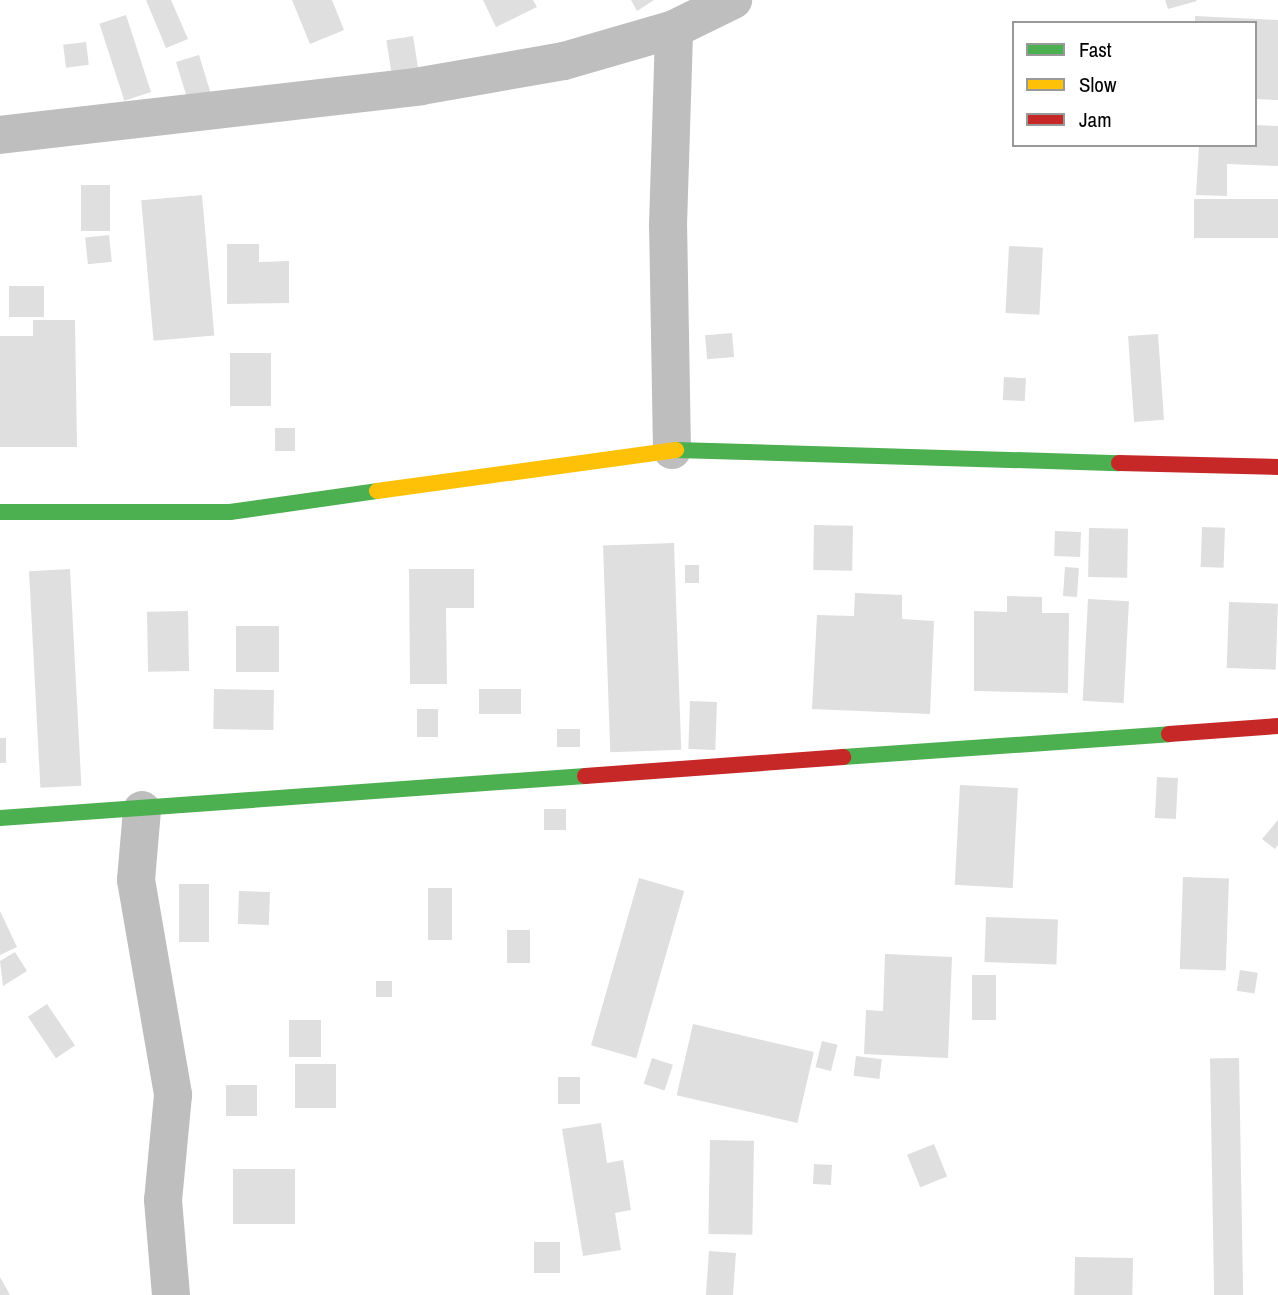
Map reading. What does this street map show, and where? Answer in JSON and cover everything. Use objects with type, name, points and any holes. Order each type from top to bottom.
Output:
[{"type":"street","points":[[0,135],[421,86],[564,61],[674,29],[733,0]]},
{"type":"street","points":[[672,450],[668,225],[674,29]]},
{"type":"street","points":[[0,512],[230,512],[672,450],[1278,467]]},
{"type":"street","points":[[0,818],[142,810],[1278,726]]},
{"type":"street","points":[[142,810],[136,880],[173,1095],[163,1200],[171,1295]]},
{"type":"building","points":[[146,0],[171,0],[188,39],[166,48]]},
{"type":"building","points":[[292,0],[332,0],[344,30],[310,44]]},
{"type":"building","points":[[483,0],[533,0],[537,7],[496,27]]},
{"type":"building","points":[[631,0],[654,0],[637,11]]},
{"type":"building","points":[[1165,0],[1196,0],[1197,1],[1168,9]]},
{"type":"building","points":[[126,15],[151,92],[124,101],[99,24]]},
{"type":"building","points":[[1195,16],[1278,20],[1278,100],[1257,99],[1257,21],[1195,21]]},
{"type":"building","points":[[413,36],[419,72],[392,76],[386,40]]},
{"type":"building","points":[[86,42],[89,65],[66,68],[63,45]]},
{"type":"building","points":[[199,55],[210,92],[187,99],[176,62]]},
{"type":"building","points":[[1257,125],[1278,126],[1278,166],[1227,164],[1227,196],[1196,195],[1199,147],[1257,147]]},
{"type":"building","points":[[81,185],[110,185],[110,231],[81,231]]},
{"type":"building","points":[[202,195],[214,335],[154,341],[141,200]]},
{"type":"building","points":[[1194,199],[1278,199],[1278,238],[1194,238]]},
{"type":"building","points":[[109,235],[112,262],[88,264],[85,238]]},
{"type":"building","points":[[227,244],[259,244],[259,262],[289,261],[289,303],[227,304]]},
{"type":"building","points":[[1009,246],[1043,248],[1039,315],[1005,313]]},
{"type":"building","points":[[9,286],[44,286],[44,317],[9,317]]},
{"type":"building","points":[[33,320],[75,320],[77,447],[0,447],[0,336],[33,336]]},
{"type":"building","points":[[732,333],[734,357],[707,359],[705,335]]},
{"type":"building","points":[[1158,334],[1164,420],[1134,422],[1128,336]]},
{"type":"building","points":[[230,353],[271,353],[271,406],[230,406]]},
{"type":"building","points":[[1004,377],[1026,378],[1025,401],[1003,400]]},
{"type":"building","points":[[275,428],[295,428],[295,451],[275,451]]},
{"type":"building","points":[[814,525],[853,526],[852,571],[813,570]]},
{"type":"building","points":[[1202,527],[1225,528],[1224,568],[1201,567]]},
{"type":"building","points":[[1089,528],[1128,529],[1127,578],[1088,577]]},
{"type":"building","points":[[1055,531],[1081,532],[1080,557],[1054,556]]},
{"type":"building","points":[[674,543],[681,750],[610,752],[603,545]]},
{"type":"building","points":[[685,565],[699,565],[699,583],[685,583]]},
{"type":"building","points":[[1065,567],[1079,568],[1077,597],[1063,596]]},
{"type":"building","points":[[70,569],[81,786],[40,788],[29,571]]},
{"type":"building","points":[[409,569],[474,569],[474,608],[446,608],[447,684],[410,684]]},
{"type":"building","points":[[855,593],[902,595],[902,619],[934,621],[930,714],[812,709],[817,615],[854,616]]},
{"type":"building","points":[[1007,596],[1042,597],[1042,613],[1069,613],[1068,693],[974,691],[974,611],[1007,612]]},
{"type":"building","points":[[1088,599],[1129,601],[1124,703],[1083,701]]},
{"type":"building","points":[[1229,602],[1278,604],[1276,670],[1227,668]]},
{"type":"building","points":[[188,611],[189,671],[148,672],[147,612]]},
{"type":"building","points":[[236,626],[279,626],[279,672],[236,672]]},
{"type":"building","points":[[214,689],[274,690],[273,730],[213,729]]},
{"type":"building","points":[[479,689],[521,689],[521,714],[479,714]]},
{"type":"building","points":[[690,701],[717,702],[715,750],[688,749]]},
{"type":"building","points":[[417,709],[438,709],[438,737],[417,737]]},
{"type":"building","points":[[557,729],[580,729],[580,747],[557,747]]},
{"type":"building","points":[[0,738],[6,738],[6,763],[0,763]]},
{"type":"building","points":[[1157,777],[1178,778],[1176,819],[1155,818]]},
{"type":"building","points":[[960,785],[1018,788],[1013,888],[955,885]]},
{"type":"building","points":[[544,809],[566,809],[566,830],[544,830]]},
{"type":"building","points":[[1278,820],[1278,845],[1275,849],[1262,839]]},
{"type":"building","points":[[1183,877],[1229,879],[1226,971],[1180,969]]},
{"type":"building","points":[[639,878],[684,891],[636,1058],[591,1045]]},
{"type":"building","points":[[179,884],[209,884],[209,942],[179,942]]},
{"type":"building","points":[[428,888],[452,888],[452,940],[428,940]]},
{"type":"building","points":[[239,891],[270,892],[269,925],[238,924]]},
{"type":"building","points":[[0,911],[17,947],[0,955]]},
{"type":"building","points":[[986,917],[1058,920],[1056,964],[984,962]]},
{"type":"building","points":[[507,930],[530,930],[530,963],[507,963]]},
{"type":"building","points":[[15,952],[27,971],[3,986],[0,961]]},
{"type":"building","points":[[885,954],[952,957],[948,1058],[864,1054],[866,1010],[883,1011]]},
{"type":"building","points":[[1240,970],[1258,973],[1254,994],[1237,991]]},
{"type":"building","points":[[972,975],[996,975],[996,1020],[972,1020]]},
{"type":"building","points":[[376,981],[392,981],[392,997],[376,997]]},
{"type":"building","points":[[47,1004],[75,1045],[56,1058],[28,1017]]},
{"type":"building","points":[[289,1020],[321,1020],[321,1057],[289,1057]]},
{"type":"building","points":[[693,1024],[814,1052],[797,1123],[677,1095]]},
{"type":"building","points":[[822,1041],[838,1045],[831,1071],[815,1067]]},
{"type":"building","points":[[856,1056],[882,1059],[879,1079],[854,1076]]},
{"type":"building","points":[[652,1058],[673,1065],[665,1090],[644,1084]]},
{"type":"building","points":[[1239,1058],[1243,1295],[1214,1295],[1210,1059]]},
{"type":"building","points":[[295,1064],[336,1064],[336,1108],[295,1108]]},
{"type":"building","points":[[558,1077],[580,1077],[580,1104],[558,1104]]},
{"type":"building","points":[[226,1085],[257,1085],[257,1116],[226,1116]]},
{"type":"building","points":[[601,1123],[607,1163],[623,1160],[631,1210],[615,1213],[621,1250],[583,1256],[562,1129]]},
{"type":"building","points":[[710,1140],[754,1141],[752,1235],[708,1234]]},
{"type":"building","points":[[934,1144],[947,1176],[920,1187],[907,1155]]},
{"type":"building","points":[[814,1164],[832,1165],[831,1185],[813,1184]]},
{"type":"building","points":[[233,1169],[295,1169],[295,1224],[233,1224]]},
{"type":"building","points":[[534,1242],[560,1242],[560,1273],[534,1273]]},
{"type":"building","points":[[709,1251],[736,1253],[733,1295],[706,1295]]},
{"type":"building","points":[[1075,1257],[1133,1258],[1132,1295],[1074,1295]]},
{"type":"building","points":[[0,1277],[10,1295],[0,1295]]},
{"type":"traffic: fast","points":[[676,450],[1119,463]]},
{"type":"traffic: fast","points":[[0,512],[230,512],[377,491]]},
{"type":"traffic: fast","points":[[843,757],[1169,734]]},
{"type":"traffic: fast","points":[[0,818],[585,776]]},
{"type":"traffic: slow","points":[[377,491],[676,450]]},
{"type":"traffic: jam","points":[[1119,463],[1278,467]]},
{"type":"traffic: jam","points":[[1169,734],[1278,726]]},
{"type":"traffic: jam","points":[[585,776],[843,757]]}]
